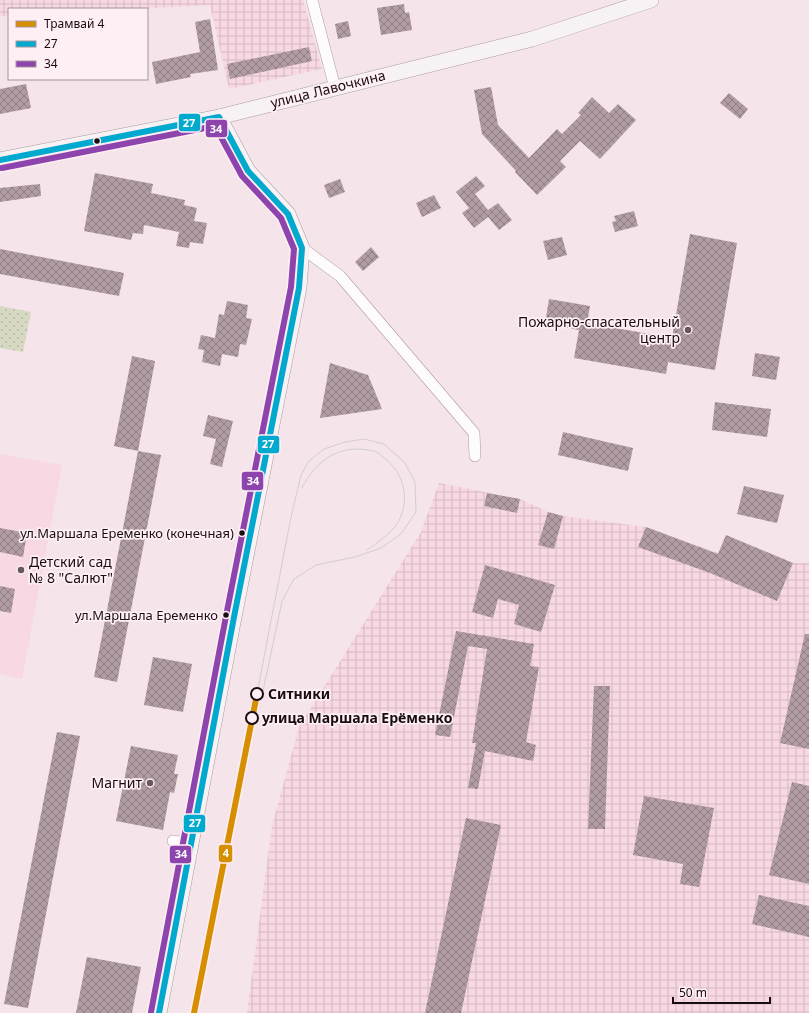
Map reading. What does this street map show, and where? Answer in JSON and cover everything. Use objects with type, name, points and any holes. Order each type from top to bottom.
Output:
[{"type":"main road","name":"улица Лавочкина","points":[[0,160],[219,117],[532,39],[650,0]]},
{"type":"main road","points":[[160,1013],[234,618],[299,288],[302,248],[288,214],[248,171],[219,117]]},
{"type":"street","points":[[312,0],[335,88]]},
{"type":"street","points":[[302,248],[340,276],[474,433],[475,456]]},
{"type":"street","points":[[174,841],[191,844]]},
{"type":"shaded area","points":[[0,0],[303,0],[322,69],[229,89],[210,5],[148,8],[8,8],[8,16],[0,16]]},
{"type":"shaded area","name":"Детский сад № 8 \"Салют\"","points":[[0,454],[62,465],[22,679],[0,674]]},
{"type":"shaded area","points":[[439,483],[520,499],[548,512],[563,516],[646,527],[715,552],[719,552],[726,535],[793,563],[809,563],[809,1013],[247,1013],[272,826],[299,727],[421,532]]},
{"type":"green space","points":[[0,306],[31,312],[23,352],[0,348]]},
{"type":"building","points":[[404,4],[405,13],[409,12],[412,30],[381,35],[377,8]]},
{"type":"building","points":[[210,19],[218,70],[190,74],[191,77],[156,84],[152,62],[200,52],[195,22]]},
{"type":"building","points":[[348,21],[351,36],[338,39],[335,24]]},
{"type":"building","points":[[309,47],[312,61],[230,79],[227,64]]},
{"type":"building","points":[[26,84],[31,108],[0,114],[0,89]]},
{"type":"building","points":[[491,87],[498,125],[529,158],[557,129],[562,134],[581,115],[578,113],[592,97],[609,113],[618,104],[636,120],[600,159],[580,141],[560,161],[566,167],[537,195],[482,134],[474,90]]},
{"type":"building","points":[[729,93],[748,109],[740,119],[720,103]]},
{"type":"building","points":[[95,173],[153,184],[151,193],[185,200],[184,205],[197,208],[194,221],[207,223],[203,244],[190,242],[189,248],[176,246],[179,232],[144,225],[143,234],[133,233],[131,240],[84,231]]},
{"type":"building","points":[[476,176],[485,186],[475,194],[488,210],[498,203],[512,220],[499,230],[488,217],[474,228],[462,213],[469,208],[456,192]]},
{"type":"building","points":[[340,179],[345,192],[329,198],[324,185]]},
{"type":"building","points":[[40,184],[41,196],[0,202],[0,188]]},
{"type":"building","points":[[434,195],[441,208],[422,217],[416,203]]},
{"type":"building","points":[[634,211],[638,226],[615,232],[612,222],[616,221],[614,216]]},
{"type":"building","points":[[690,234],[737,243],[715,370],[668,362],[666,374],[574,358],[579,330],[545,324],[549,299],[590,306],[587,323],[672,338]]},
{"type":"building","points":[[562,237],[567,255],[548,260],[543,241]]},
{"type":"building","points":[[371,247],[379,257],[363,271],[355,262]]},
{"type":"building","points":[[0,249],[124,273],[119,296],[0,274]]},
{"type":"building","points":[[227,301],[248,305],[246,318],[252,319],[246,345],[240,344],[238,357],[222,354],[220,366],[202,362],[204,350],[198,349],[201,335],[215,338],[219,314],[224,315]]},
{"type":"building","points":[[755,353],[780,357],[776,380],[752,376]]},
{"type":"building","points":[[132,356],[155,361],[138,451],[114,446]]},
{"type":"building","points":[[330,363],[368,375],[382,409],[320,418]]},
{"type":"building","points":[[715,402],[771,409],[767,437],[712,430]]},
{"type":"building","points":[[208,415],[233,421],[222,467],[210,464],[216,439],[203,436]]},
{"type":"building","points":[[563,432],[633,448],[628,471],[558,455]]},
{"type":"building","points":[[138,451],[161,455],[117,682],[94,677]]},
{"type":"building","points":[[744,486],[784,495],[777,523],[737,514]]},
{"type":"building","points":[[487,493],[520,499],[517,513],[484,506]]},
{"type":"building","points":[[548,512],[563,516],[554,549],[538,545]]},
{"type":"building","points":[[646,527],[718,554],[726,535],[793,563],[777,601],[710,573],[638,547]]},
{"type":"building","points":[[0,528],[27,533],[23,557],[0,552]]},
{"type":"building","points":[[485,565],[555,585],[541,632],[514,624],[519,605],[498,599],[493,618],[472,612]]},
{"type":"building","points":[[0,586],[15,589],[11,613],[0,611]]},
{"type":"building","points":[[456,631],[534,644],[530,666],[539,667],[526,742],[536,745],[533,761],[485,751],[478,789],[468,788],[476,743],[472,743],[487,649],[468,646],[450,737],[435,735]]},
{"type":"building","points":[[805,634],[809,634],[809,749],[780,743]]},
{"type":"building","points":[[153,657],[192,664],[183,712],[144,705]]},
{"type":"building","points":[[594,686],[610,686],[605,829],[588,829]]},
{"type":"building","points":[[57,732],[80,736],[28,1008],[4,1004]]},
{"type":"building","name":"Магнит","points":[[131,746],[178,755],[174,774],[178,774],[174,793],[170,792],[163,830],[116,821]]},
{"type":"building","points":[[792,782],[809,786],[809,884],[769,875]]},
{"type":"building","points":[[644,796],[714,808],[699,887],[680,884],[683,864],[633,855]]},
{"type":"building","points":[[466,818],[501,825],[461,1013],[425,1013]]},
{"type":"building","points":[[759,895],[809,906],[809,937],[752,924]]},
{"type":"building","points":[[87,957],[141,967],[132,1013],[76,1013]]},
{"type":"tram line","points":[[257,694],[290,522],[301,475],[309,461],[324,449],[345,442],[364,439],[384,444],[405,463],[415,482],[416,512],[401,534],[381,548],[355,557],[316,565],[294,579],[282,601],[262,696]]},
{"type":"tram line","points":[[302,488],[314,469],[322,462],[330,456],[350,449],[374,451],[390,464],[401,479],[404,488],[404,506],[394,528],[367,550]]},
{"type":"tram line","name":"4","points":[[194,1013],[257,694]]},
{"type":"transit line","name":"27","points":[[0,160],[219,117],[248,171],[288,214],[302,248],[299,288],[234,617],[159,1013]]},
{"type":"transit line","name":"34","points":[[2,168],[215,126],[242,176],[281,218],[294,249],[291,287],[226,616],[151,1012]]},
{"type":"place","name":"Пожарно-спасательный центр","points":[[688,330]]},
{"type":"place","name":"ул.Маршала Еременко (конечная)","points":[[242,533]]},
{"type":"place","name":"Детский сад № 8 \"Салют\"","points":[[21,570]]},
{"type":"place","name":"ул.Маршала Еременко","points":[[226,615]]},
{"type":"place","name":"Ситники","points":[[257,694]]},
{"type":"place","name":"улица Маршала Ерёменко","points":[[252,718]]},
{"type":"place","name":"Магнит","points":[[150,783]]}]
